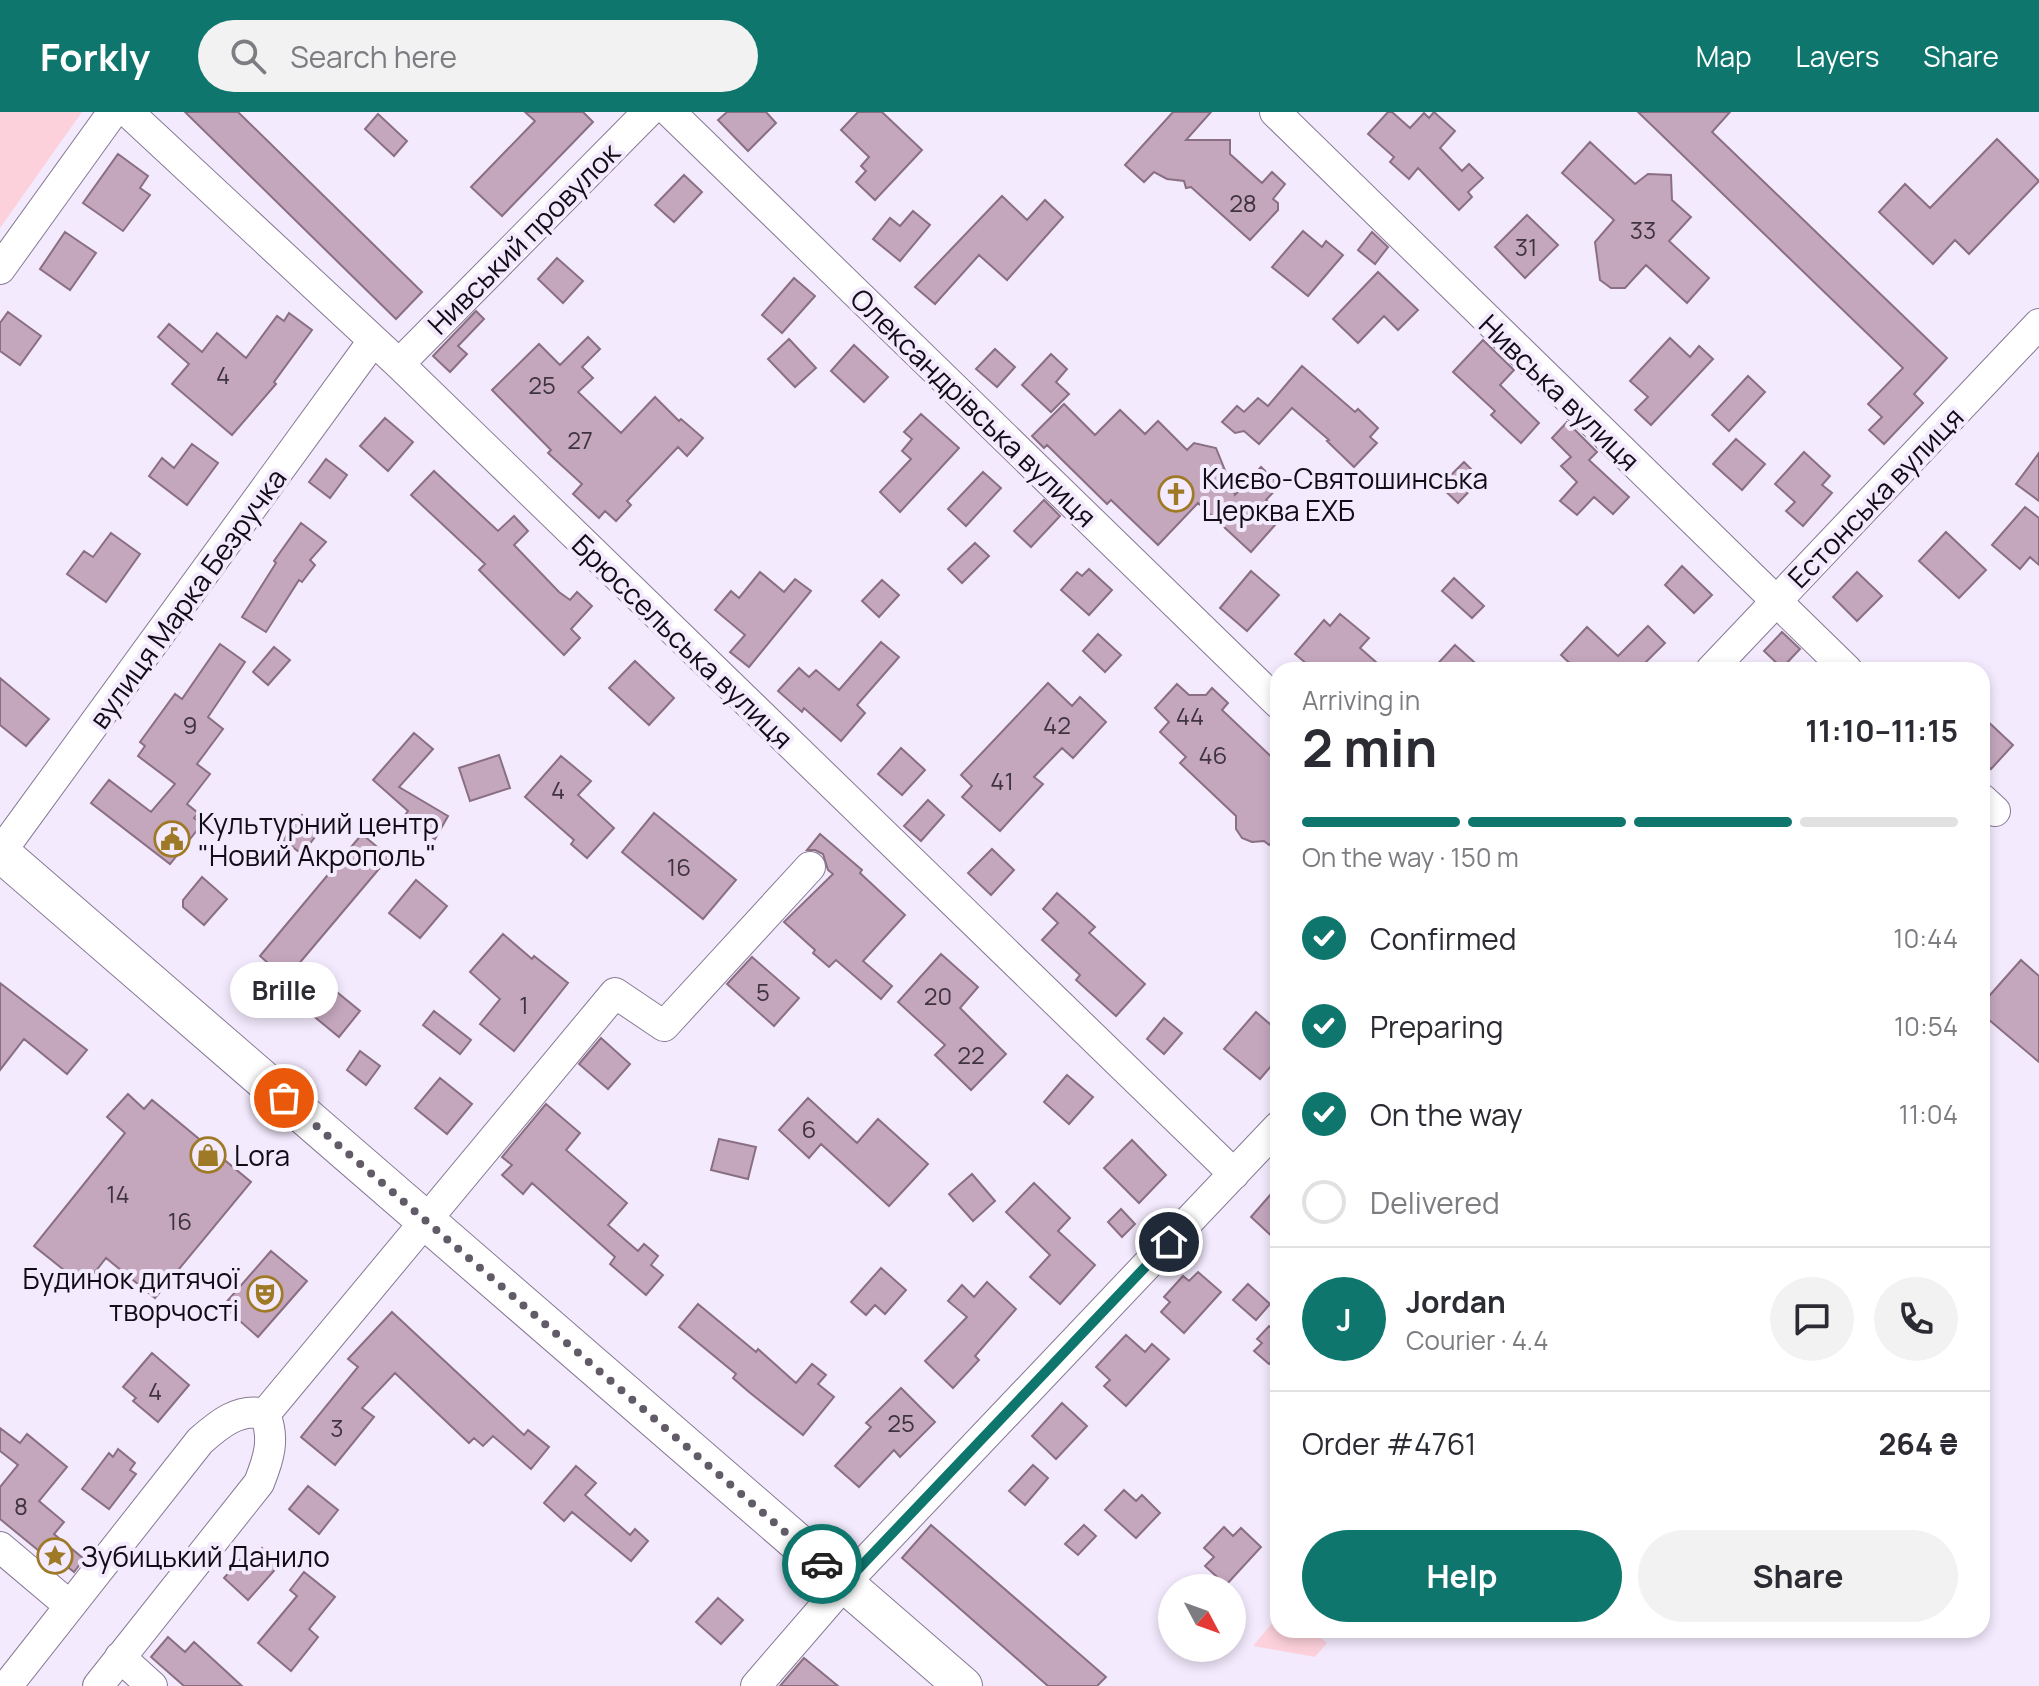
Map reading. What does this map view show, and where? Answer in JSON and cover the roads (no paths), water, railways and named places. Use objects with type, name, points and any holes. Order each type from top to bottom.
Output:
[{"type":"main road","points":[[0,853],[963,1686]]},
{"type":"street","points":[[0,269],[113,112]]},
{"type":"street","name":"Брюссельська вулиця","points":[[128,112],[399,364],[1234,1174]]},
{"type":"street","name":"Нивський провулок","points":[[399,364],[648,112]]},
{"type":"street","name":"Олександрівська вулиця","points":[[670,112],[1270,695]]},
{"type":"street","name":"Нивська вулиця","points":[[1275,112],[1839,662]]},
{"type":"street","name":"Естонська вулиця","points":[[1719,662],[2039,324]]},
{"type":"street","name":"вулиця Марка Безручка","points":[[0,853],[373,341]]},
{"type":"street","points":[[265,1414],[615,993],[664,1026],[810,867]]},
{"type":"street","points":[[756,1686],[845,1583],[1270,1136]]},
{"type":"street","points":[[7,1686],[200,1441],[223,1421],[252,1410],[265,1414]]},
{"type":"street","points":[[98,1686],[259,1483],[270,1456],[271,1429],[265,1414]]},
{"type":"street","points":[[0,1547],[70,1606]]},
{"type":"street","points":[[120,1657],[152,1686]]},
{"type":"place","name":"Києво-Святошинська Церква ЕХБ","points":[[1176,494]]},
{"type":"place","name":"Культурний центр \"Новий Акрополь\"","points":[[172,839]]},
{"type":"place","name":"Brille","points":[[284,1098]]},
{"type":"place","name":"Lora","points":[[208,1155]]},
{"type":"place","name":"Будинок дитячої творчості","points":[[265,1294]]},
{"type":"place","name":"Зубицький Данило","points":[[55,1556]]}]
